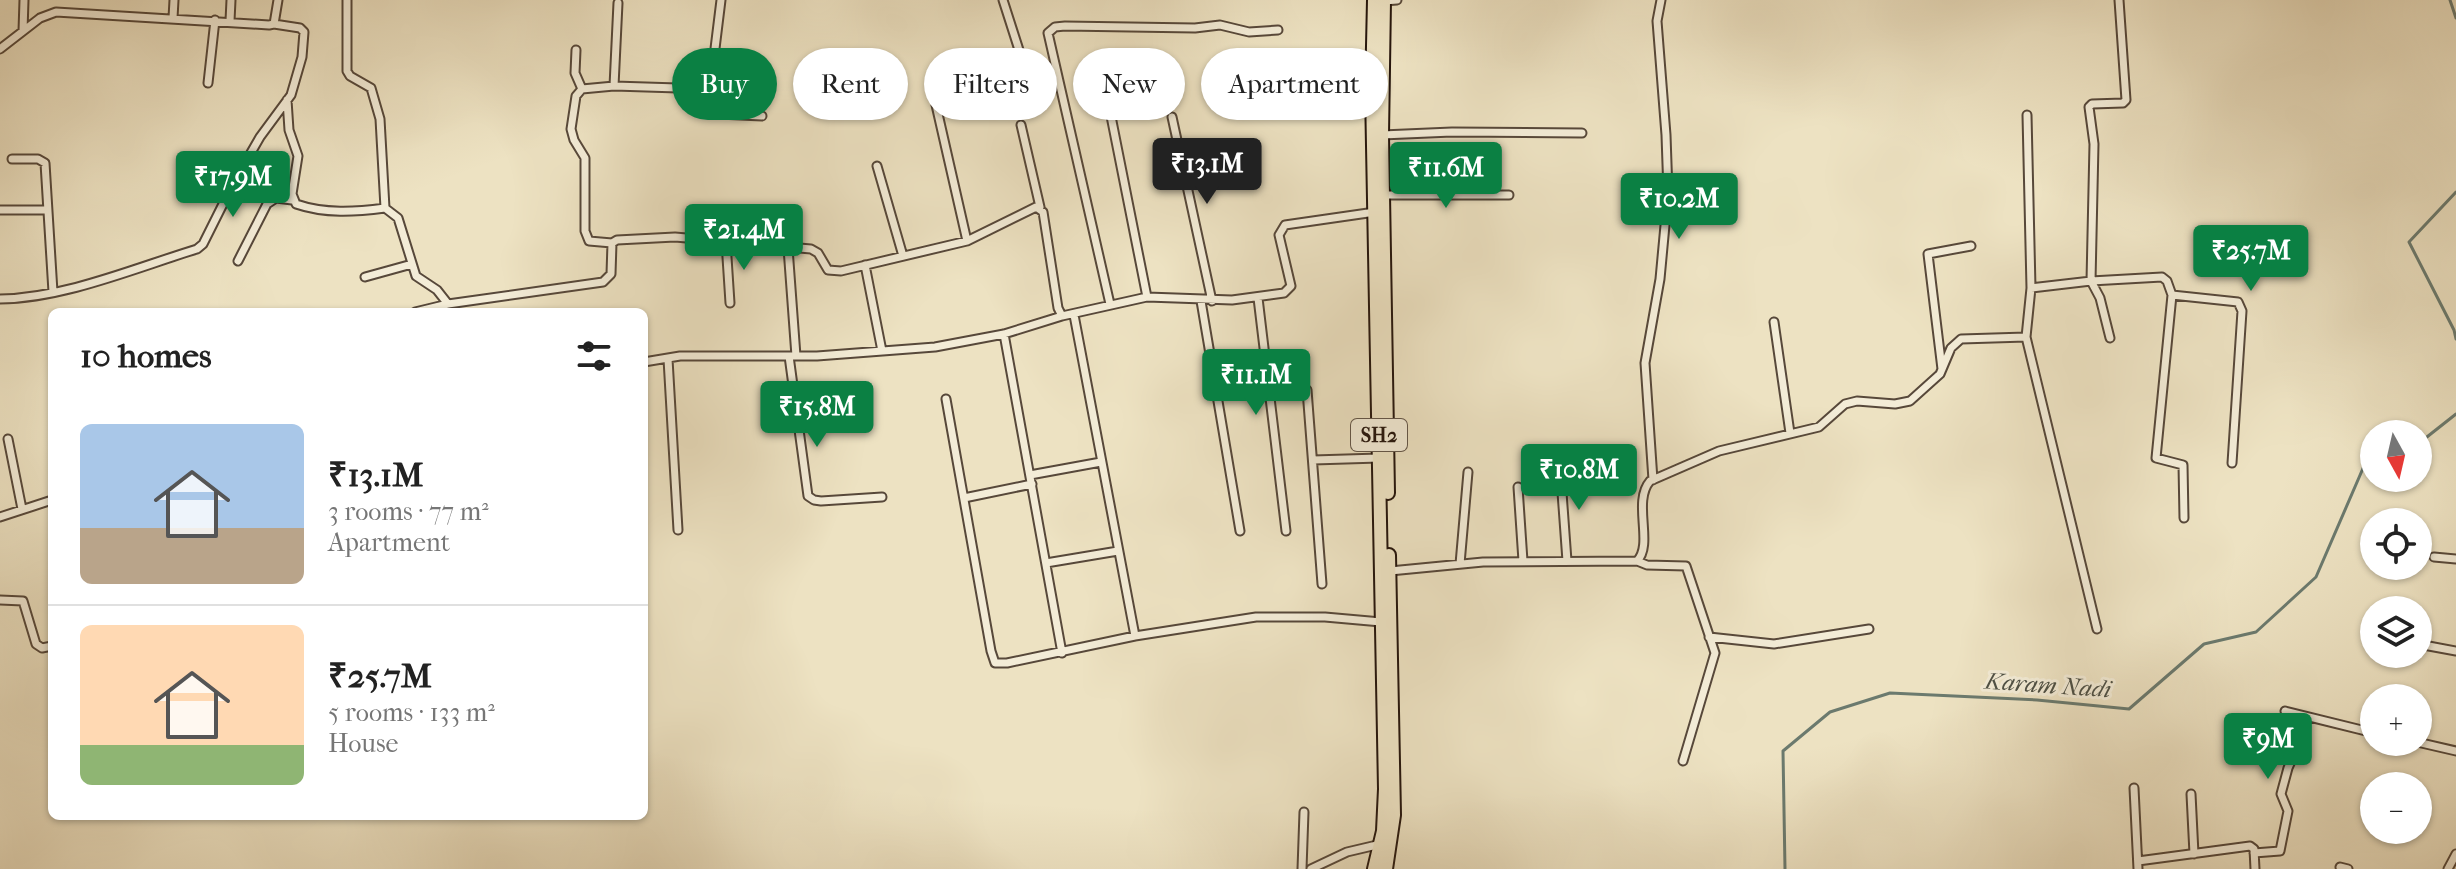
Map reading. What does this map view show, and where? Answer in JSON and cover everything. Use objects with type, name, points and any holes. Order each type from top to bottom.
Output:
[{"type":"main road","name":"SH2","points":[[1374,0],[1382,135],[1394,793],[1393,837],[1386,869]]},
{"type":"main road","name":"SH2","points":[[1374,869],[1381,844],[1385,789],[1375,212],[1378,30],[1384,0]]},
{"type":"street","points":[[23,31],[24,0]]},
{"type":"street","points":[[173,18],[174,0]]},
{"type":"street","points":[[230,21],[231,0]]},
{"type":"street","points":[[274,24],[278,0]]},
{"type":"street","points":[[347,0],[347,71],[371,88],[378,109],[390,211],[416,276],[434,287],[448,304]]},
{"type":"street","points":[[715,48],[721,0]]},
{"type":"street","points":[[1003,0],[1018,48]]},
{"type":"street","points":[[1384,0],[1397,0]]},
{"type":"street","points":[[1653,480],[1645,363],[1660,279],[1668,193],[1657,21],[1661,0]]},
{"type":"street","points":[[2110,338],[2100,298],[2091,281],[2094,144],[2089,107],[2092,104],[2126,101],[2119,0]]},
{"type":"street","points":[[614,86],[618,3]]},
{"type":"street","points":[[0,49],[40,18],[56,12],[274,24],[300,28],[305,34],[296,81],[287,100],[253,148],[203,244],[197,249],[53,292],[21,299],[0,299]]},
{"type":"street","points":[[208,83],[215,20]]},
{"type":"street","points":[[1110,304],[1048,38],[1050,29],[1065,26],[1195,28],[1220,25],[1249,32],[1278,30]]},
{"type":"street","points":[[576,50],[575,73],[582,89]]},
{"type":"street","points":[[672,88],[614,86],[582,89],[576,96],[570,120],[574,140],[585,158],[585,231],[589,241],[612,243],[626,239],[675,237],[811,249],[818,253],[828,270],[841,271],[967,241],[1025,211],[1040,207]]},
{"type":"street","points":[[287,100],[289,130],[298,156],[292,200]]},
{"type":"street","points":[[2027,115],[2031,288],[2026,337],[2097,629]]},
{"type":"street","points":[[939,120],[967,241]]},
{"type":"street","points":[[1112,120],[1147,297]]},
{"type":"street","points":[[1173,120],[1212,301]]},
{"type":"street","points":[[1021,125],[1047,228],[1058,308],[1062,316]]},
{"type":"street","points":[[1382,135],[1582,133]]},
{"type":"street","points":[[12,159],[38,159],[45,163],[53,292]]},
{"type":"street","points":[[877,166],[903,256]]},
{"type":"street","points":[[1383,195],[1509,195]]},
{"type":"street","points":[[238,261],[267,204],[276,198],[292,200],[311,209],[390,211]]},
{"type":"street","points":[[0,210],[47,210]]},
{"type":"street","points":[[648,362],[680,356],[792,356],[935,347],[1004,334],[1062,316],[1147,297],[1212,301],[1284,293],[1291,286],[1279,235],[1285,225],[1375,212]]},
{"type":"street","points":[[726,242],[730,303]]},
{"type":"street","points":[[432,308],[603,282],[610,278],[612,271],[612,243]]},
{"type":"street","points":[[1942,371],[1928,254],[1971,246]]},
{"type":"street","points":[[788,248],[792,356],[808,496],[821,501],[882,497]]},
{"type":"street","points":[[365,277],[412,264]]},
{"type":"street","points":[[865,265],[882,351]]},
{"type":"street","points":[[2031,288],[2162,277],[2167,281],[2172,295],[2156,458],[2183,465],[2184,518]]},
{"type":"street","points":[[2172,295],[2234,300],[2241,307],[2232,463]]},
{"type":"street","points":[[1258,298],[1286,531]]},
{"type":"street","points":[[1201,301],[1240,531]]},
{"type":"street","points":[[1074,315],[1135,636]]},
{"type":"street","points":[[1774,322],[1790,433]]},
{"type":"street","points":[[1004,334],[1062,653]]},
{"type":"street","points":[[1637,561],[1643,551],[1643,492],[1653,480],[1719,451],[1819,427],[1851,402],[1895,404],[1910,401],[1942,371],[1951,348],[1961,339],[2026,337]]},
{"type":"street","points":[[668,359],[678,530]]},
{"type":"street","points":[[1307,390],[1322,584]]},
{"type":"street","points":[[946,399],[995,663],[1062,653],[1135,636],[1272,616],[1381,622]]},
{"type":"street","points":[[8,439],[22,509]]},
{"type":"street","points":[[1313,460],[1379,458]]},
{"type":"street","points":[[1030,475],[1101,462]]},
{"type":"street","points":[[1560,465],[1567,561]]},
{"type":"street","points":[[1460,564],[1468,472]]},
{"type":"street","points":[[964,498],[1032,484]]},
{"type":"street","points":[[1518,487],[1523,561]]},
{"type":"street","points":[[0,517],[48,501]]},
{"type":"street","points":[[1046,563],[1118,551]]},
{"type":"street","points":[[2434,557],[2456,559]]},
{"type":"street","points":[[1390,571],[1523,561],[1637,561],[1647,565],[1686,566],[1714,656],[1683,761]]},
{"type":"street","points":[[0,600],[23,601],[36,644],[42,648],[48,647]]},
{"type":"street","points":[[1709,637],[1774,644],[1869,629]]},
{"type":"street","points":[[2432,647],[2456,651]]},
{"type":"street","points":[[2285,711],[2360,730]]},
{"type":"street","points":[[2254,853],[2280,851],[2288,812],[2281,796],[2307,717]]},
{"type":"street","points":[[2432,745],[2456,751]]},
{"type":"street","points":[[2134,788],[2138,865],[2250,846],[2253,847],[2255,869]]},
{"type":"street","points":[[2191,794],[2194,854]]},
{"type":"street","points":[[1302,869],[1304,812]]},
{"type":"street","points":[[1311,869],[1347,852],[1381,844]]},
{"type":"street","points":[[2448,869],[2456,854]]},
{"type":"street","points":[[1386,869],[1395,869]]},
{"type":"waterway","name":"Karam Nadi","points":[[2450,0],[2456,18]]},
{"type":"waterway","name":"Karam Nadi","points":[[2456,192],[2409,242],[2456,339]]},
{"type":"waterway","name":"Karam Nadi","points":[[2432,433],[2456,414]]},
{"type":"waterway","name":"Karam Nadi","points":[[1785,869],[1783,751],[1830,712],[1890,693],[2037,700],[2129,709],[2204,644],[2256,632],[2316,577],[2360,475]]}]
